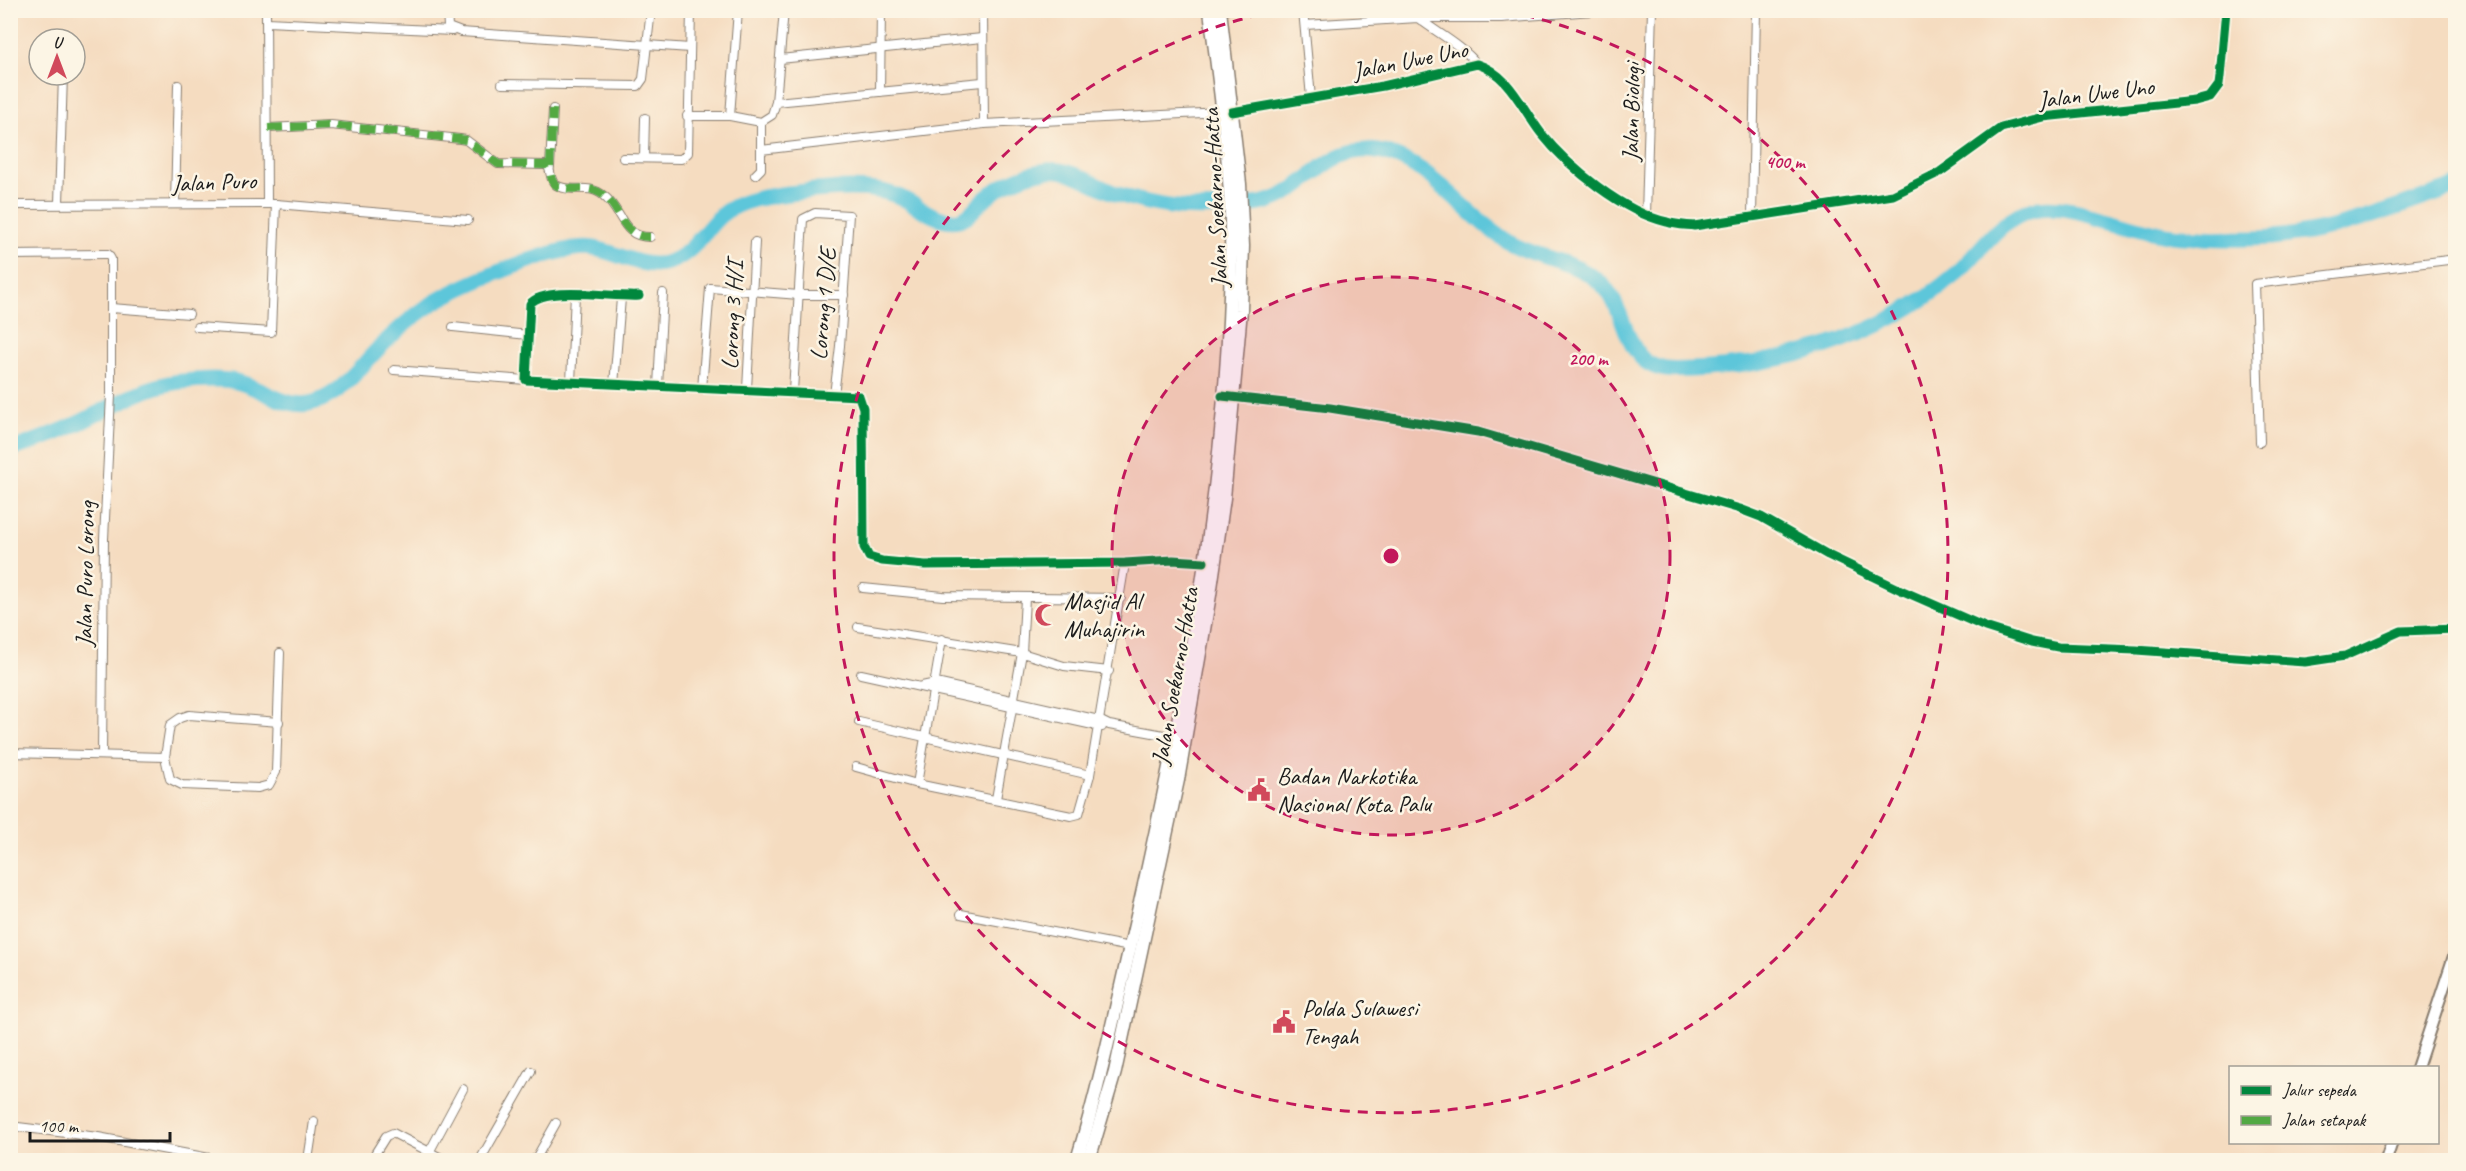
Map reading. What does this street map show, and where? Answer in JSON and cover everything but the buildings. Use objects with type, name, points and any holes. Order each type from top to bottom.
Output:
[{"type":"main road","name":"Jalan Soekarno-Hatta","points":[[1210,10],[1227,112]]},
{"type":"main road","name":"Jalan Soekarno-Hatta","points":[[1089,1161],[1114,1072],[1175,737],[1190,682],[1204,562],[1240,310],[1234,186],[1220,10]]},
{"type":"main road","name":"Jalan Soekarno-Hatta","points":[[1077,1161],[1103,1068],[1130,947],[1143,914],[1218,547],[1227,396]]},
{"type":"street","name":"Jalan Puro","points":[[10,204],[267,204],[266,10]]},
{"type":"street","points":[[447,10],[448,27],[452,30]]},
{"type":"street","points":[[501,84],[638,86],[643,79],[651,10]]},
{"type":"street","points":[[623,158],[686,157],[689,147],[687,116],[691,10]]},
{"type":"street","points":[[730,116],[738,10]]},
{"type":"street","points":[[687,116],[730,116],[761,122],[772,115],[776,102],[784,12],[825,10]]},
{"type":"street","points":[[880,92],[881,10]]},
{"type":"street","points":[[982,10],[984,124]]},
{"type":"street","points":[[1303,10],[1311,98]]},
{"type":"street","points":[[1305,25],[1418,18],[1501,18],[1606,10]]},
{"type":"street","name":"Jalan Biologi","points":[[1646,215],[1652,10]]},
{"type":"street","points":[[1752,216],[1756,10]]},
{"type":"street","name":"Jalan Uwe Uno","points":[[761,150],[984,124],[1227,112],[1383,86],[1476,64],[1488,67],[1507,83],[1521,106],[1559,154],[1624,204],[1668,223],[1694,226],[1893,195],[1940,172],[1989,135],[2022,122],[2104,110],[2186,103],[2210,97],[2219,85],[2226,10]]},
{"type":"street","points":[[1418,18],[1451,44],[1470,54],[1476,64]]},
{"type":"street","points":[[267,22],[452,30],[690,48]]},
{"type":"street","points":[[780,59],[982,38]]},
{"type":"street","points":[[776,102],[982,82]]},
{"type":"street","points":[[175,203],[178,85]]},
{"type":"street","points":[[59,203],[63,87]]},
{"type":"street","points":[[552,109],[550,167],[553,183],[558,187],[590,188],[597,191],[606,198],[626,229],[640,237],[650,237]]},
{"type":"street","points":[[644,158],[645,118]]},
{"type":"street","points":[[755,175],[761,169],[761,122]]},
{"type":"street","points":[[268,128],[331,125],[460,139],[466,140],[498,164],[550,167]]},
{"type":"street","points":[[267,204],[468,220]]},
{"type":"street","points":[[197,327],[271,332],[276,204]]},
{"type":"street","name":"Lorong 1 D/E","points":[[799,295],[803,219],[815,213],[849,215],[834,395]]},
{"type":"street","name":"Lorong 3 H/I","points":[[747,389],[755,242]]},
{"type":"street","name":"Jalan Puro Lorong","points":[[10,255],[108,254],[111,268],[111,424],[104,539],[102,754]]},
{"type":"street","points":[[2260,442],[2255,284],[2456,259]]},
{"type":"street","points":[[702,389],[710,288],[753,293],[843,295]]},
{"type":"street","points":[[658,386],[663,293]]},
{"type":"street","points":[[572,382],[575,294]]},
{"type":"street","points":[[526,380],[532,300],[542,295],[575,294],[621,298],[639,297]]},
{"type":"street","points":[[793,392],[799,295]]},
{"type":"street","points":[[614,385],[621,298]]},
{"type":"street","points":[[111,308],[189,314]]},
{"type":"street","points":[[453,327],[528,335]]},
{"type":"street","points":[[394,370],[614,385],[856,395],[861,400],[864,547],[869,557],[882,561],[925,565],[1125,563],[1173,560],[1204,562]]},
{"type":"street","points":[[1227,396],[1330,408],[1478,432],[1740,509],[1761,517],[1828,555],[1892,586],[1985,627],[2049,646],[2304,662],[2345,656],[2401,631],[2456,629]]},
{"type":"street","points":[[856,767],[917,784],[1076,816],[1081,810],[1090,776],[1109,672],[1125,563]]},
{"type":"street","points":[[863,588],[943,596],[1121,598]]},
{"type":"street","points":[[996,799],[1022,653],[1025,598]]},
{"type":"street","points":[[858,627],[1022,653],[1064,666],[1109,672]]},
{"type":"street","points":[[917,784],[942,639]]},
{"type":"street","points":[[279,722],[184,716],[170,725],[165,757],[170,779],[182,785],[264,787],[273,780],[276,772],[279,722],[280,653]]},
{"type":"street","points":[[861,674],[1014,700],[1099,724]]},
{"type":"street","points":[[934,687],[1013,709],[1175,737]]},
{"type":"street","points":[[859,722],[1005,754],[1090,776]]},
{"type":"street","points":[[10,753],[165,757]]},
{"type":"street","points":[[961,914],[1130,947]]},
{"type":"street","points":[[2418,1066],[2456,950]]},
{"type":"street","points":[[480,1161],[531,1071]]},
{"type":"street","points":[[427,1157],[463,1089]]},
{"type":"street","points":[[308,1161],[314,1121]]},
{"type":"street","points":[[536,1161],[556,1123]]},
{"type":"street","points":[[10,1126],[174,1150],[220,1161]]},
{"type":"street","points":[[371,1161],[390,1134],[403,1136],[427,1157],[445,1161]]},
{"type":"street","points":[[2386,1161],[2392,1144]]},
{"type":"street","points":[[171,1161],[174,1150]]},
{"type":"waterway","points":[[10,450],[72,426],[139,393],[177,382],[213,379],[234,381],[294,404],[315,402],[334,393],[379,348],[423,310],[444,297],[485,278],[532,260],[575,249],[590,248],[641,263],[662,264],[687,252],[728,210],[747,201],[780,194],[824,190],[872,190],[895,195],[940,218],[956,220],[969,215],[993,192],[1009,183],[1037,172],[1055,170],[1078,176],[1117,194],[1140,201],[1186,208],[1238,206],[1259,204],[1281,196],[1343,155],[1357,151],[1374,151],[1394,156],[1431,177],[1497,235],[1514,245],[1576,268],[1598,281],[1615,303],[1637,353],[1646,362],[1658,368],[1675,370],[1751,364],[1825,346],[1860,333],[1894,317],[1926,297],[1965,266],[1999,229],[2019,214],[2031,210],[2064,209],[2177,236],[2223,239],[2269,238],[2339,226],[2456,187]]},
{"type":"marked path","points":[[550,167],[553,109]]},
{"type":"marked path","points":[[268,128],[331,125],[466,140],[498,164],[547,165],[552,181],[556,185],[567,189],[598,192],[610,202],[633,233],[650,237]]},
{"type":"cycle path","points":[[1232,112],[1383,86],[1477,64],[1498,75],[1506,83],[1541,133],[1566,160],[1598,187],[1615,199],[1650,217],[1674,224],[1694,226],[1893,195],[1940,172],[2001,128],[2043,117],[2195,101],[2210,97],[2219,85],[2226,10]]},
{"type":"cycle path","points":[[639,296],[564,294],[538,298],[530,304],[526,380],[859,396],[863,408],[864,547],[869,557],[882,561],[925,565],[1125,563],[1173,560],[1204,562]]},
{"type":"cycle path","points":[[1222,396],[1330,408],[1478,432],[1740,509],[1761,517],[1828,555],[1985,627],[2032,642],[2058,647],[2305,662],[2345,656],[2401,631],[2456,629]]},
{"type":"place","name":"Masjid Al Muhajirin","points":[[1046,615]]},
{"type":"place","name":"Badan Narkotika Nasional Kota Palu","points":[[1259,790]]},
{"type":"place","name":"Polda Sulawesi Tengah","points":[[1284,1022]]}]
